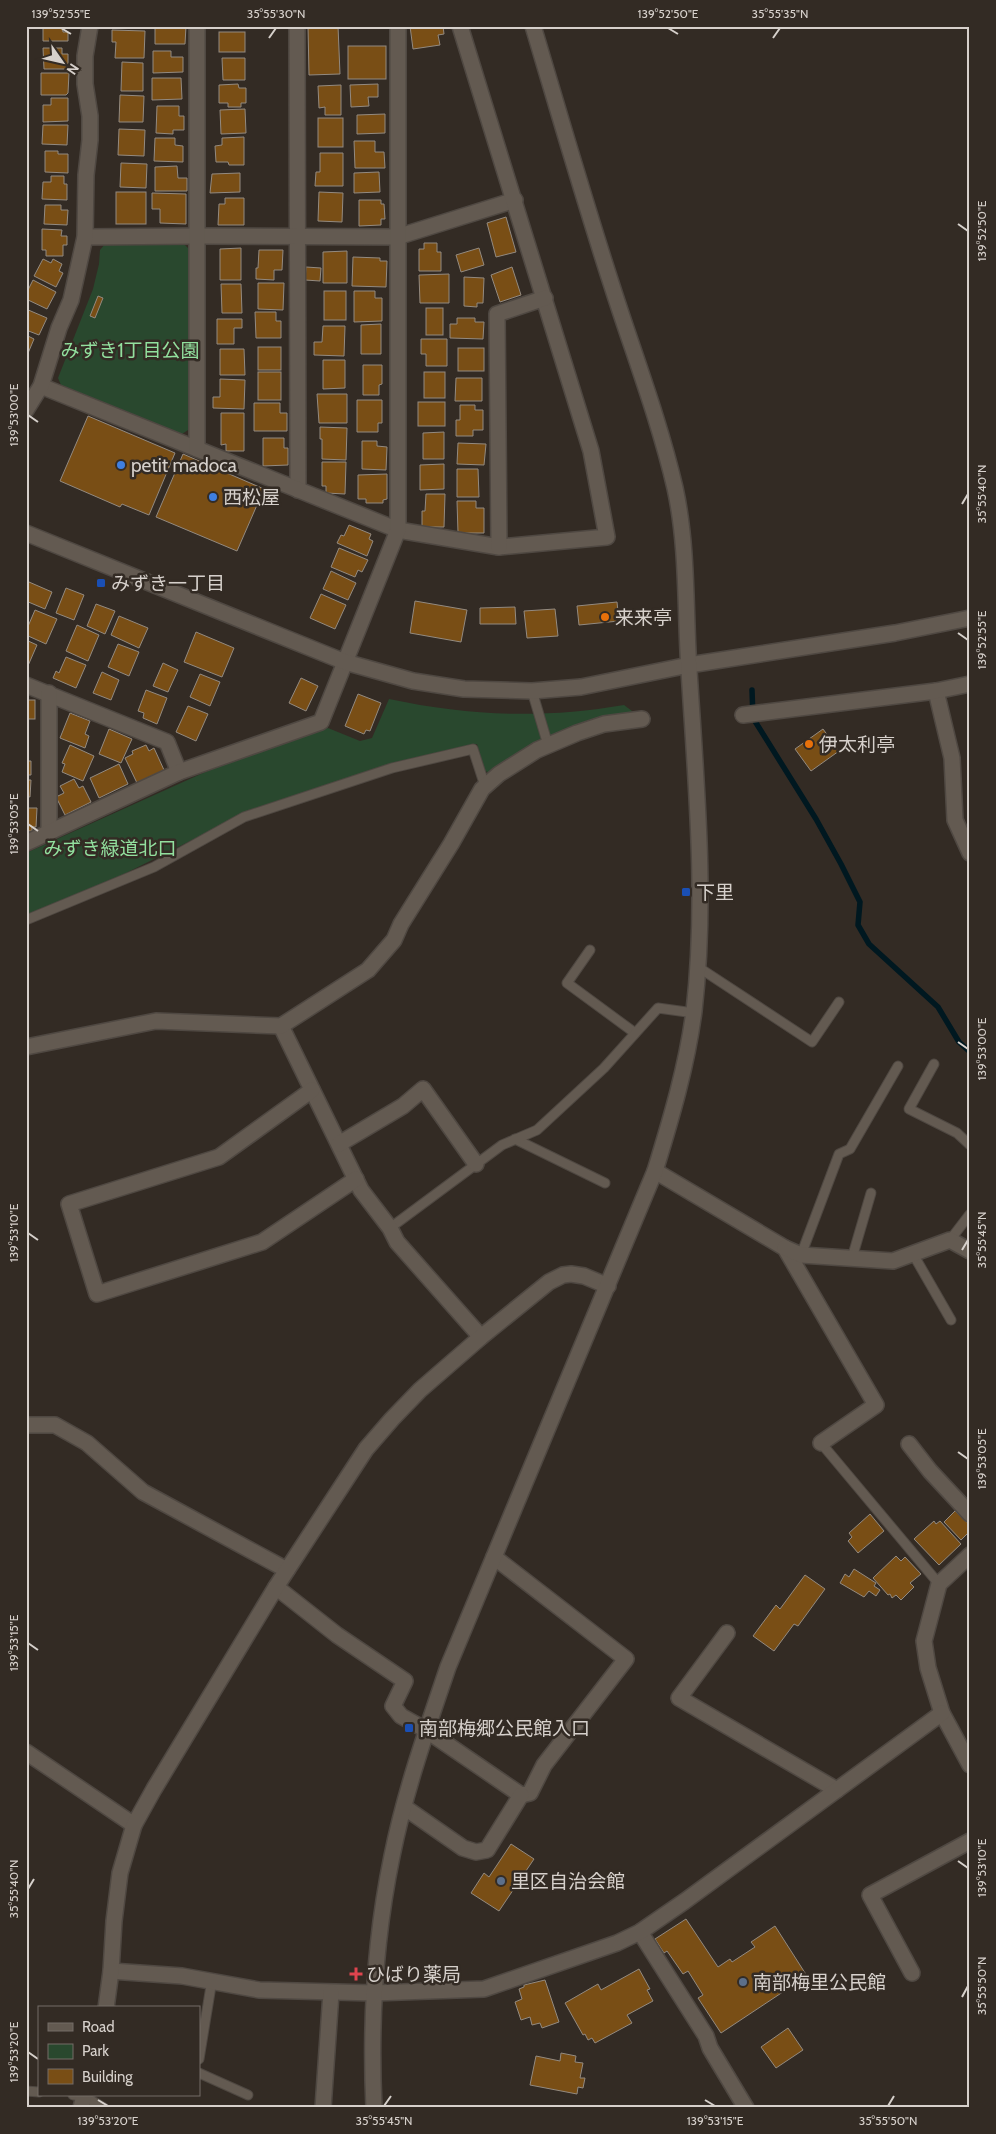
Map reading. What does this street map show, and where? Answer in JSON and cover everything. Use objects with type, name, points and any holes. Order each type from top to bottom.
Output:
[{"type":"street","points":[[26,410],[41,386],[59,328],[71,300],[85,238],[86,175],[90,140],[90,116],[85,75],[90,26]]},
{"type":"street","points":[[197,26],[197,448]]},
{"type":"street","points":[[297,26],[298,490]]},
{"type":"street","points":[[26,843],[179,772],[321,722],[398,530],[398,26]]},
{"type":"street","points":[[41,386],[398,530],[499,547],[607,537],[591,451],[460,26]]},
{"type":"street","points":[[374,2108],[374,1993],[383,1909],[392,1856],[404,1807],[426,1730],[448,1667],[655,1171],[677,1098],[694,1013],[698,967],[700,868],[681,528],[675,488],[533,26]]},
{"type":"street","points":[[85,238],[197,236],[398,237],[515,200]]},
{"type":"street","points":[[499,547],[497,314],[545,298]]},
{"type":"street","points":[[26,533],[345,662],[413,681],[440,686],[532,691],[597,684],[689,665],[895,633],[970,618]]},
{"type":"street","points":[[743,714],[936,691],[970,684]]},
{"type":"street","points":[[26,685],[167,742],[179,772]]},
{"type":"street","points":[[936,691],[952,758],[955,820],[970,853]]},
{"type":"street","points":[[49,693],[49,832]]},
{"type":"street","points":[[26,1047],[156,1022],[281,1026],[368,970],[394,940],[401,924],[485,786],[499,774],[536,750],[548,745],[604,724],[642,719]]},
{"type":"street","points":[[281,1026],[361,1190],[390,1228],[397,1242],[481,1336]]},
{"type":"street","points":[[339,1144],[403,1106],[423,1089],[476,1164]]},
{"type":"street","points":[[312,1090],[219,1157],[69,1204],[97,1294],[262,1242],[356,1180]]},
{"type":"street","points":[[655,1171],[785,1248],[801,1254],[893,1261],[950,1240],[970,1251]]},
{"type":"street","points":[[785,1248],[876,1405],[821,1443]]},
{"type":"street","points":[[106,2006],[120,1874],[134,1825],[276,1587],[366,1449],[392,1418],[420,1390],[481,1336],[549,1282],[562,1275],[584,1276],[608,1286]]},
{"type":"street","points":[[26,1425],[55,1425],[87,1443],[143,1492],[288,1570]]},
{"type":"street","points":[[909,1444],[930,1471],[970,1514]]},
{"type":"street","points":[[970,1555],[939,1584],[924,1642],[928,1668],[942,1713],[970,1765]]},
{"type":"street","points":[[276,1587],[337,1635],[405,1681],[393,1706],[401,1716],[426,1730],[521,1794],[530,1793],[544,1765],[626,1659],[494,1557]]},
{"type":"street","points":[[727,1633],[679,1698],[837,1790]]},
{"type":"street","points":[[111,1971],[182,1976],[259,1990],[374,1993],[484,1989],[640,1932],[684,1902],[942,1713]]},
{"type":"street","points":[[26,1752],[134,1825]]},
{"type":"street","points":[[404,1807],[463,1848],[476,1852],[487,1850],[521,1794]]},
{"type":"street","points":[[912,1973],[870,1895],[970,1841]]},
{"type":"street","points":[[640,1932],[706,2036],[710,2048],[746,2108]]},
{"type":"street","points":[[323,2108],[331,1993]]},
{"type":"lane","points":[[532,691],[548,745]]},
{"type":"lane","points":[[26,920],[154,867],[244,817],[392,768],[473,749],[485,786]]},
{"type":"lane","points":[[590,950],[567,983],[635,1033]]},
{"type":"lane","points":[[698,967],[812,1042],[839,1002]]},
{"type":"lane","points":[[390,1228],[502,1145],[537,1130],[604,1068],[658,1008],[694,1013]]},
{"type":"lane","points":[[934,1064],[909,1109],[957,1133],[970,1145]]},
{"type":"lane","points":[[801,1254],[839,1154],[850,1150],[898,1066]]},
{"type":"lane","points":[[515,1139],[605,1183]]},
{"type":"lane","points":[[852,1258],[871,1193]]},
{"type":"lane","points":[[950,1240],[970,1214]]},
{"type":"lane","points":[[913,1254],[951,1320]]},
{"type":"lane","points":[[821,1443],[939,1584]]},
{"type":"lane","points":[[200,2052],[212,1980]]},
{"type":"lane","points":[[200,2073],[248,2095]]},
{"type":"lane","points":[[80,2099],[104,2108]]},
{"type":"green space","name":"みずき1丁目公園","points":[[183,243],[189,249],[188,430],[182,434],[61,385],[58,378],[93,289],[100,250],[105,244]]},
{"type":"green space","name":"みずき緑道北口","points":[[389,699],[448,709],[506,714],[564,712],[624,705],[636,714],[493,774],[485,771],[477,744],[393,763],[250,811],[120,876],[26,915],[26,853],[203,773],[255,752],[328,728],[360,741],[372,738]]},
{"type":"building","points":[[43,26],[62,27],[63,32],[68,32],[68,41],[43,41]]},
{"type":"building","points":[[186,26],[185,44],[155,44],[155,27]]},
{"type":"building","points":[[308,26],[338,26],[340,74],[309,75]]},
{"type":"building","points":[[410,26],[443,26],[444,34],[438,35],[440,45],[413,49]]},
{"type":"building","points":[[112,30],[145,31],[144,58],[115,58],[116,42],[112,42]]},
{"type":"building","points":[[219,32],[245,32],[245,52],[219,52]]},
{"type":"building","points":[[348,46],[386,46],[386,79],[348,79]]},
{"type":"building","points":[[43,48],[62,48],[62,54],[68,54],[68,69],[44,69]]},
{"type":"building","points":[[153,51],[171,51],[171,57],[183,57],[183,72],[153,73]]},
{"type":"building","points":[[222,58],[245,58],[245,80],[223,80]]},
{"type":"building","points":[[122,62],[143,63],[143,91],[121,91]]},
{"type":"building","points":[[41,73],[69,73],[68,93],[66,95],[41,95]]},
{"type":"building","points":[[152,78],[181,78],[182,99],[152,100]]},
{"type":"building","points":[[238,84],[239,88],[246,88],[246,103],[241,103],[241,107],[228,107],[228,103],[219,103],[219,85]]},
{"type":"building","points":[[378,84],[378,97],[368,97],[369,106],[351,107],[350,85]]},
{"type":"building","points":[[341,85],[341,115],[325,115],[325,107],[319,108],[318,86]]},
{"type":"building","points":[[120,95],[144,96],[143,122],[119,122]]},
{"type":"building","points":[[51,98],[68,98],[68,121],[43,122],[43,105],[51,105]]},
{"type":"building","points":[[157,106],[179,106],[179,116],[184,116],[184,130],[173,130],[173,134],[156,133]]},
{"type":"building","points":[[245,109],[246,133],[221,134],[220,110]]},
{"type":"building","points":[[385,114],[385,133],[357,134],[357,115]]},
{"type":"building","points":[[318,118],[343,118],[343,147],[318,147]]},
{"type":"building","points":[[43,125],[68,125],[67,145],[42,144]]},
{"type":"building","points":[[119,129],[145,130],[144,156],[118,155]]},
{"type":"building","points":[[244,137],[244,165],[229,165],[228,162],[216,162],[215,146],[222,145],[222,138]]},
{"type":"building","points":[[155,138],[175,138],[175,145],[183,146],[183,162],[154,161]]},
{"type":"building","points":[[354,141],[375,141],[375,152],[384,152],[385,168],[355,168]]},
{"type":"building","points":[[45,151],[58,151],[58,154],[68,154],[68,173],[45,172]]},
{"type":"building","points":[[320,153],[343,153],[343,186],[315,186],[316,172],[320,172]]},
{"type":"building","points":[[121,163],[147,164],[146,188],[120,187]]},
{"type":"building","points":[[177,166],[178,178],[187,178],[187,191],[155,191],[155,167]]},
{"type":"building","points":[[379,172],[380,192],[354,193],[354,173]]},
{"type":"building","points":[[240,173],[240,192],[210,193],[212,174]]},
{"type":"building","points":[[51,176],[64,176],[64,184],[67,184],[67,200],[42,199],[43,182],[51,182]]},
{"type":"building","points":[[116,192],[146,192],[146,224],[116,224]]},
{"type":"building","points":[[319,192],[343,193],[342,222],[318,221]]},
{"type":"building","points":[[152,193],[186,194],[186,224],[160,223],[160,209],[152,209]]},
{"type":"building","points":[[225,198],[244,198],[244,225],[218,225],[219,204],[225,204]]},
{"type":"building","points":[[359,200],[381,200],[381,204],[384,204],[385,219],[381,219],[381,225],[359,226]]},
{"type":"building","points":[[45,205],[61,205],[61,210],[68,210],[67,225],[44,224]]},
{"type":"building","points":[[506,217],[516,252],[496,257],[487,223]]},
{"type":"building","points":[[42,229],[62,230],[61,236],[67,236],[67,245],[63,245],[63,256],[46,256],[46,250],[42,250]]},
{"type":"building","points":[[424,243],[437,243],[437,252],[441,252],[441,271],[419,271],[419,249],[424,249]]},
{"type":"building","points":[[241,248],[241,280],[220,280],[220,249]]},
{"type":"building","points":[[479,248],[484,265],[461,272],[456,255]]},
{"type":"building","points":[[259,250],[283,250],[282,270],[274,270],[274,280],[256,279]]},
{"type":"building","points":[[347,251],[347,283],[323,283],[323,252]]},
{"type":"building","points":[[353,257],[380,258],[380,261],[387,261],[386,287],[352,286]]},
{"type":"building","points":[[43,259],[51,263],[53,259],[62,264],[59,271],[63,273],[56,287],[34,276]]},
{"type":"building","points":[[306,267],[321,268],[320,281],[305,280]]},
{"type":"building","points":[[512,267],[521,295],[500,302],[491,275]]},
{"type":"building","points":[[449,274],[449,303],[420,303],[419,275]]},
{"type":"building","points":[[464,277],[484,278],[483,303],[477,303],[477,307],[464,306]]},
{"type":"building","points":[[33,280],[56,292],[47,309],[26,299],[26,294]]},
{"type":"building","points":[[258,283],[284,283],[283,310],[258,309]]},
{"type":"building","points":[[221,284],[241,284],[242,313],[222,313]]},
{"type":"building","points":[[324,291],[346,291],[346,320],[324,320]]},
{"type":"building","points":[[354,291],[375,291],[375,298],[382,298],[382,321],[354,322]]},
{"type":"building","points":[[98,296],[103,298],[95,318],[90,316]]},
{"type":"building","points":[[426,308],[443,308],[443,335],[426,335]]},
{"type":"building","points":[[26,309],[47,318],[39,335],[26,330]]},
{"type":"building","points":[[255,312],[276,312],[276,321],[281,321],[281,338],[256,338]]},
{"type":"building","points":[[457,318],[475,318],[475,322],[484,322],[483,339],[450,338],[450,324],[457,324]]},
{"type":"building","points":[[217,319],[242,319],[242,328],[234,328],[234,344],[217,344]]},
{"type":"building","points":[[381,324],[381,354],[361,354],[361,325]]},
{"type":"building","points":[[323,326],[345,326],[344,356],[314,355],[314,342],[322,342]]},
{"type":"building","points":[[26,335],[34,339],[26,358]]},
{"type":"building","points":[[421,339],[447,339],[447,366],[426,366],[426,354],[421,354]]},
{"type":"building","points":[[258,347],[281,347],[281,370],[258,370]]},
{"type":"building","points":[[458,348],[484,348],[484,371],[458,371]]},
{"type":"building","points":[[220,349],[244,349],[245,375],[220,375]]},
{"type":"building","points":[[323,360],[345,360],[345,388],[323,389]]},
{"type":"building","points":[[363,365],[382,365],[382,384],[379,385],[379,395],[363,395]]},
{"type":"building","points":[[258,372],[281,372],[281,400],[258,400]]},
{"type":"building","points":[[424,372],[445,372],[445,398],[424,398]]},
{"type":"building","points":[[456,378],[482,378],[482,401],[455,401]]},
{"type":"building","points":[[220,379],[245,380],[244,409],[213,408],[213,397],[220,397]]},
{"type":"building","points":[[317,394],[347,394],[347,423],[319,423]]},
{"type":"building","points":[[357,400],[382,400],[382,423],[378,423],[378,432],[357,432]]},
{"type":"building","points":[[418,402],[445,402],[445,426],[418,426]]},
{"type":"building","points":[[254,403],[280,403],[280,413],[287,413],[287,431],[254,431]]},
{"type":"building","points":[[460,405],[475,405],[475,410],[483,410],[483,430],[473,430],[473,436],[456,436],[456,420],[460,420]]},
{"type":"building","points":[[221,413],[244,413],[244,451],[226,451],[226,444],[221,445]]},
{"type":"building","points":[[88,416],[175,453],[149,515],[122,504],[120,507],[60,481]]},
{"type":"building","points":[[320,427],[347,428],[346,460],[322,459]]},
{"type":"building","points":[[444,432],[444,459],[423,459],[423,433]]},
{"type":"building","points":[[263,438],[284,438],[284,448],[288,448],[288,465],[263,466]]},
{"type":"building","points":[[362,441],[377,441],[377,446],[387,447],[386,470],[362,469]]},
{"type":"building","points":[[458,443],[486,444],[484,465],[457,464]]},
{"type":"building","name":"西松屋","points":[[183,454],[264,489],[237,551],[156,517]]},
{"type":"building","points":[[322,462],[346,462],[345,494],[326,493],[326,486],[322,486]]},
{"type":"building","points":[[444,464],[444,489],[420,490],[420,465]]},
{"type":"building","points":[[457,469],[478,469],[479,497],[457,497]]},
{"type":"building","points":[[387,474],[387,499],[383,500],[383,503],[366,503],[366,499],[358,499],[358,475]]},
{"type":"building","points":[[426,494],[445,494],[444,527],[422,527],[422,511],[425,511]]},
{"type":"building","points":[[457,501],[476,501],[476,508],[484,508],[484,533],[458,533]]},
{"type":"building","points":[[349,525],[371,534],[369,539],[373,541],[367,556],[337,543],[341,535],[344,536]]},
{"type":"building","points":[[339,548],[368,560],[362,572],[358,570],[355,577],[331,567]]},
{"type":"building","points":[[331,571],[356,583],[348,600],[323,589]]},
{"type":"building","points":[[29,582],[52,592],[45,609],[26,601],[26,589]]},
{"type":"building","points":[[66,588],[84,595],[74,620],[56,613]]},
{"type":"building","points":[[321,594],[346,605],[335,629],[310,618]]},
{"type":"building","points":[[415,601],[467,610],[461,642],[410,633]]},
{"type":"building","points":[[617,602],[619,621],[579,625],[577,606]]},
{"type":"building","points":[[96,604],[115,611],[105,634],[87,626]]},
{"type":"building","points":[[515,607],[516,624],[480,624],[480,608]]},
{"type":"building","points":[[555,609],[558,636],[527,638],[524,611]]},
{"type":"building","points":[[35,610],[57,619],[46,644],[26,635]]},
{"type":"building","points":[[119,616],[148,628],[139,648],[111,635]]},
{"type":"building","points":[[77,625],[99,635],[88,661],[66,651]]},
{"type":"building","points":[[196,632],[234,648],[222,677],[184,662]]},
{"type":"building","points":[[26,640],[37,645],[27,668],[26,668]]},
{"type":"building","points":[[118,644],[139,652],[129,676],[108,667]]},
{"type":"building","points":[[66,657],[86,665],[76,688],[53,678],[56,671],[59,673]]},
{"type":"building","points":[[163,663],[178,670],[168,692],[153,686]]},
{"type":"building","points":[[102,672],[119,680],[111,700],[93,693]]},
{"type":"building","points":[[200,674],[220,682],[210,706],[190,697]]},
{"type":"building","points":[[301,678],[318,686],[306,711],[289,703]]},
{"type":"building","points":[[146,690],[167,698],[157,724],[143,718],[144,713],[138,711]]},
{"type":"building","points":[[358,694],[381,703],[370,731],[366,730],[364,734],[345,726]]},
{"type":"building","points":[[26,700],[35,700],[35,719],[26,719]]},
{"type":"building","points":[[188,706],[208,714],[196,741],[176,732]]},
{"type":"building","points":[[70,713],[90,721],[85,734],[89,736],[85,748],[60,738]]},
{"type":"building","points":[[109,729],[132,739],[121,763],[99,754]]},
{"type":"building","points":[[823,729],[839,751],[811,771],[795,749]]},
{"type":"building","points":[[70,745],[94,756],[83,781],[62,772],[65,764],[62,763]]},
{"type":"building","points":[[146,745],[149,751],[154,748],[164,770],[137,783],[125,758],[133,754],[132,751]]},
{"type":"building","points":[[26,753],[27,761],[31,761],[31,775],[26,775]]},
{"type":"building","points":[[119,764],[128,784],[99,798],[90,778]]},
{"type":"building","points":[[74,779],[79,788],[83,786],[91,802],[65,815],[56,797],[64,793],[60,786]]},
{"type":"building","points":[[26,780],[31,780],[30,797],[26,796]]},
{"type":"building","points":[[26,808],[37,808],[36,827],[32,827],[32,831],[26,831]]},
{"type":"building","points":[[955,1511],[970,1525],[970,1531],[961,1540],[944,1522]]},
{"type":"building","points":[[870,1514],[884,1531],[858,1553],[848,1541],[852,1537],[849,1533]]},
{"type":"building","points":[[934,1521],[936,1524],[940,1521],[961,1544],[939,1565],[914,1539]]},
{"type":"building","points":[[896,1556],[901,1561],[905,1557],[921,1574],[910,1583],[914,1587],[901,1600],[896,1595],[892,1598],[890,1594],[888,1595],[873,1578]]},
{"type":"building","points":[[854,1569],[876,1583],[874,1586],[880,1590],[876,1596],[869,1591],[864,1597],[840,1583],[845,1574],[849,1577]]},
{"type":"building","points":[[805,1575],[825,1589],[798,1626],[794,1624],[774,1651],[753,1636],[776,1605],[780,1609]]},
{"type":"building","points":[[511,1844],[534,1859],[499,1911],[471,1893],[484,1873],[489,1877]]},
{"type":"building","points":[[686,1919],[718,1967],[730,1959],[732,1962],[755,1947],[751,1942],[775,1926],[807,1976],[721,2033],[698,1998],[703,1995],[688,1971],[683,1974],[667,1951],[664,1953],[655,1939]]},
{"type":"building","points":[[639,1969],[650,1989],[647,1990],[653,2001],[627,2015],[632,2023],[595,2043],[592,2038],[588,2040],[585,2034],[583,2035],[565,2003],[598,1984],[601,1990]]},
{"type":"building","points":[[545,1980],[559,2022],[542,2028],[540,2023],[532,2025],[530,2017],[521,2020],[515,2002],[522,1999],[519,1989],[524,1987],[524,1985]]},
{"type":"building","points":[[788,2028],[803,2050],[776,2068],[761,2047]]},
{"type":"building","points":[[561,2053],[576,2056],[575,2062],[583,2063],[580,2078],[585,2078],[583,2088],[578,2087],[577,2094],[530,2085],[536,2056],[560,2061]]},
{"type":"waterway","points":[[752,690],[753,718],[816,819],[841,864],[860,902],[858,925],[869,944],[938,1007],[959,1042],[970,1052]]},
{"type":"place","name":"petit madoca","points":[[121,465]]},
{"type":"place","name":"西松屋","points":[[213,497]]},
{"type":"place","name":"みずき一丁目","points":[[101,583]]},
{"type":"place","name":"来来亭","points":[[605,617]]},
{"type":"place","name":"伊太利亭","points":[[809,744]]},
{"type":"place","name":"下里","points":[[686,892]]},
{"type":"place","name":"南部梅郷公民館入口","points":[[409,1728]]},
{"type":"place","name":"里区自治会館","points":[[501,1881]]},
{"type":"place","name":"ひばり薬局","points":[[356,1974]]},
{"type":"place","name":"南部梅里公民館","points":[[743,1982]]}]
